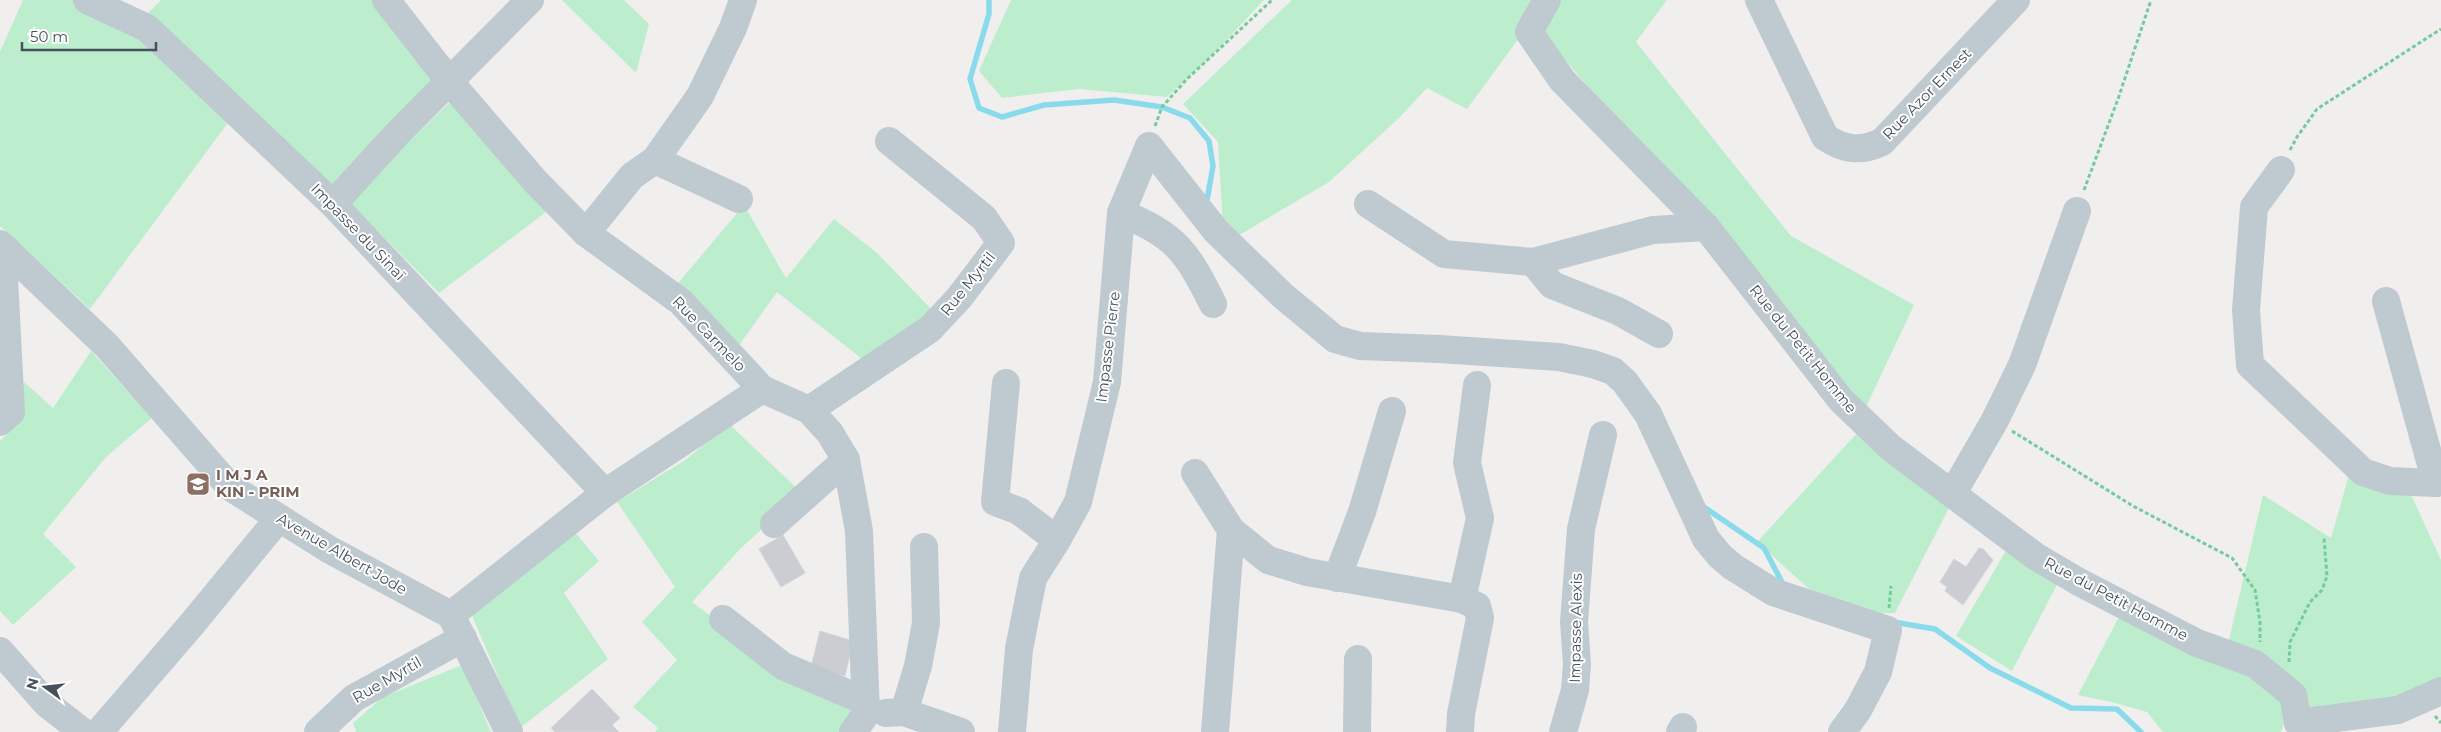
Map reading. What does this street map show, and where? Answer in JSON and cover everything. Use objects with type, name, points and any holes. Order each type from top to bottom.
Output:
[{"type":"street","name":"Impasse du Sinaï","points":[[87,0],[147,28],[333,204],[605,493]]},
{"type":"street","name":"Rue Carmelo","points":[[386,0],[450,82],[535,181],[586,233],[681,302],[762,389],[809,410],[830,433],[846,460],[859,531],[861,716]]},
{"type":"street","points":[[333,204],[397,134],[530,0]]},
{"type":"street","points":[[586,233],[632,176],[656,160],[700,96],[733,28],[743,0]]},
{"type":"street","name":"Rue du Petit Homme","points":[[1547,0],[1530,32],[1562,80],[1706,227],[1841,400],[1891,448],[2035,556],[2079,582],[2197,643],[2256,664],[2293,695]]},
{"type":"street","name":"Rue Azor Ernest","points":[[1759,0],[1825,137],[1838,145],[1853,149],[1870,148],[1882,142],[2016,0]]},
{"type":"street","name":"Rue Myrtil","points":[[809,410],[930,329],[959,298],[1001,243],[984,218],[889,141]]},
{"type":"street","points":[[1149,146],[1216,231],[1282,295],[1335,339],[1360,346],[1559,357],[1593,364],[1613,371],[1625,382],[1648,414],[1706,539],[1720,556],[1773,592],[1888,630],[1878,672],[1858,710],[1842,732]]},
{"type":"street","name":"Impasse Pierre","points":[[1012,732],[1019,649],[1033,578],[1058,540],[1078,502],[1107,382],[1121,213],[1149,146]]},
{"type":"street","points":[[656,160],[739,199]]},
{"type":"street","points":[[2281,170],[2254,207],[2246,310],[2250,365],[2363,472],[2390,481],[2438,482],[2386,301]]},
{"type":"street","points":[[1368,204],[1444,254],[1533,262],[1652,230],[1706,227]]},
{"type":"street","points":[[1953,493],[1995,420],[2022,365],[2076,211]]},
{"type":"street","points":[[1121,213],[1161,231],[1189,258],[1213,304]]},
{"type":"street","points":[[0,422],[11,412],[3,247]]},
{"type":"street","name":"Avenue Albert Jode","points":[[3,247],[107,346],[230,487],[330,550],[457,626]]},
{"type":"street","points":[[1533,262],[1552,285],[1618,311],[1659,334]]},
{"type":"street","points":[[1006,383],[995,502],[1019,511],[1058,540]]},
{"type":"street","points":[[1462,599],[1480,518],[1467,463],[1477,385]]},
{"type":"street","name":"Rue Myrtil","points":[[318,732],[354,698],[457,626],[605,493],[762,389]]},
{"type":"street","points":[[1337,578],[1362,512],[1392,411]]},
{"type":"street","name":"Impasse Alexis","points":[[1563,732],[1575,690],[1577,664],[1574,622],[1581,529],[1603,435]]},
{"type":"street","points":[[774,524],[846,460]]},
{"type":"street","points":[[1194,473],[1230,530],[1268,560],[1308,572],[1337,578],[1462,599],[1477,606],[1480,618],[1461,714],[1460,732]]},
{"type":"street","points":[[99,732],[192,624],[279,518]]},
{"type":"street","points":[[1215,732],[1230,530]]},
{"type":"street","points":[[904,712],[918,666],[926,623],[924,547]]},
{"type":"street","points":[[722,619],[783,666],[861,716],[904,712],[961,732]]},
{"type":"street","points":[[457,626],[509,732]]},
{"type":"street","points":[[0,651],[47,704],[83,732]]},
{"type":"street","points":[[1358,659],[1358,732]]},
{"type":"street","points":[[2293,695],[2294,727],[2398,710],[2441,691]]},
{"type":"path","points":[[1149,146],[1162,107],[1187,79],[1272,0]]},
{"type":"path","points":[[2076,211],[2118,99],[2151,0]]},
{"type":"path","points":[[2281,170],[2297,137],[2317,109],[2441,29]]},
{"type":"path","points":[[1995,420],[2090,477],[2133,506],[2232,558],[2254,590],[2260,622],[2260,668]]},
{"type":"path","points":[[2293,695],[2289,667],[2290,642],[2310,602],[2322,590],[2326,576],[2324,538]]},
{"type":"green space","points":[[23,0],[78,0],[141,37],[230,120],[90,309],[0,226],[0,52]]},
{"type":"green space","points":[[161,0],[378,0],[442,81],[338,191],[148,13]]},
{"type":"green space","points":[[562,0],[624,0],[649,24],[636,73]]},
{"type":"green space","points":[[1011,0],[1264,0],[1217,50],[1167,97],[1079,89],[1002,98],[979,71]]},
{"type":"green space","points":[[1292,0],[1547,0],[1467,109],[1427,88],[1399,118],[1329,182],[1224,244],[1218,142],[1183,104]]},
{"type":"green space","points":[[1557,0],[1667,0],[1636,42],[1791,236],[1914,305],[1866,407],[1545,37],[1546,12]]},
{"type":"green space","points":[[453,99],[550,209],[439,293],[348,201]]},
{"type":"green space","points":[[744,205],[786,278],[834,219],[877,253],[935,313],[866,362],[777,292],[735,351],[674,288]]},
{"type":"green space","points":[[91,351],[152,418],[106,457],[43,534],[76,567],[13,625],[0,611],[0,441],[14,427],[24,382],[53,408]]},
{"type":"green space","points":[[728,423],[802,493],[741,548],[692,602],[783,671],[861,709],[845,732],[655,732],[658,728],[633,707],[677,660],[642,622],[675,587],[617,502],[687,459]]},
{"type":"green space","points":[[1858,432],[1951,504],[1895,613],[1837,614],[1757,542]]},
{"type":"green space","points":[[2351,468],[2409,490],[2441,560],[2441,682],[2399,704],[2303,718],[2228,644],[2263,495],[2331,538]]},
{"type":"green space","points":[[574,531],[599,561],[564,593],[608,659],[520,728],[470,611]]},
{"type":"green space","points":[[2007,549],[2060,579],[2012,671],[1956,636]]},
{"type":"green space","points":[[2122,611],[2266,680],[2289,708],[2281,732],[2163,732],[2147,712],[2078,695]]},
{"type":"green space","points":[[462,665],[491,732],[356,732],[353,723],[383,697]]},
{"type":"building","points":[[783,535],[805,573],[781,587],[759,549]]},
{"type":"building","points":[[1979,548],[1983,549],[1993,560],[1963,605],[1945,591],[1947,587],[1940,582],[1954,559],[1966,567]]},
{"type":"building","points":[[820,631],[853,641],[845,676],[811,667]]},
{"type":"building","points":[[592,689],[620,718],[612,725],[619,732],[555,732],[551,728]]},
{"type":"waterway","points":[[989,0],[989,14],[970,79],[979,108],[1002,117],[1044,105],[1114,100],[1162,107],[1190,118],[1209,141],[1213,166],[1206,206]]},
{"type":"waterway","points":[[1701,505],[1764,548],[1784,586]]},
{"type":"waterway","points":[[1893,622],[1935,629],[1990,668],[2071,708],[2117,709],[2141,732]]},
{"type":"place","name":"I M J A KIN - PRIM","points":[[198,484]]}]
